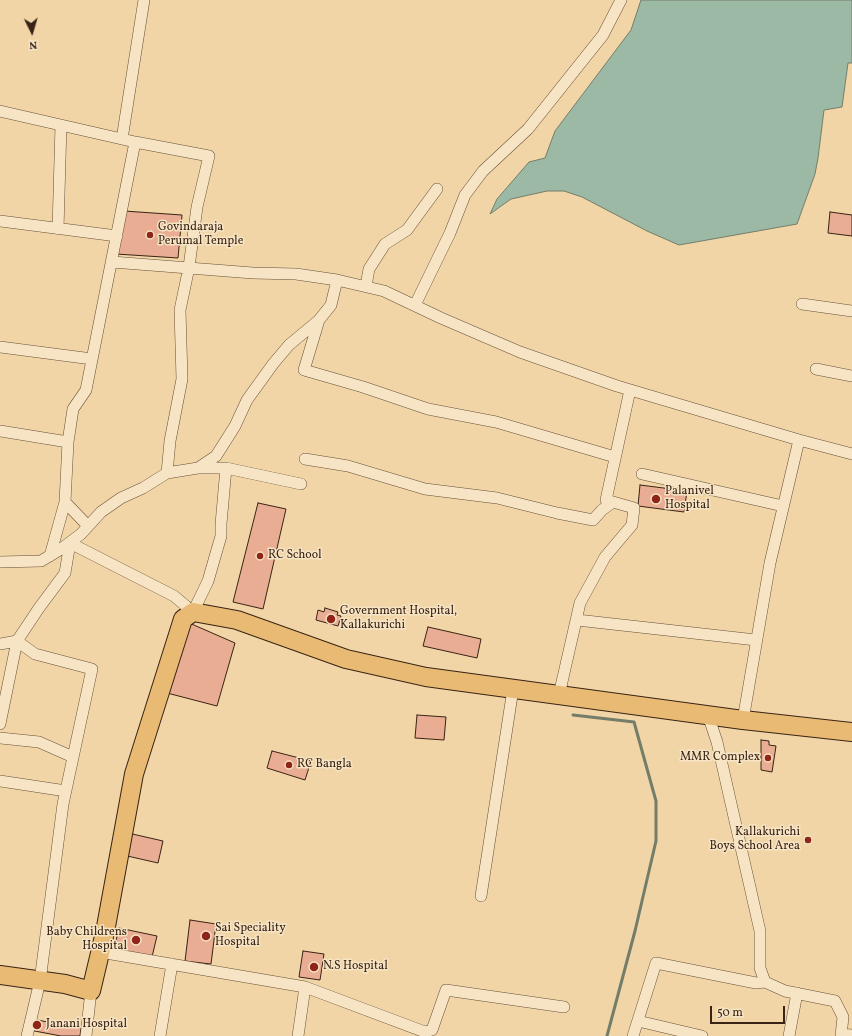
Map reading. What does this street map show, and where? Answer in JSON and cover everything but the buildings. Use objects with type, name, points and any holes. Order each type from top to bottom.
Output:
[{"type":"main road","points":[[0,975],[65,984],[91,991],[105,932],[134,774],[183,619],[193,612],[237,620],[346,659],[426,677],[742,720],[852,732]]},
{"type":"street","points":[[122,140],[144,0]]},
{"type":"street","points":[[414,305],[450,233],[464,195],[482,171],[528,130],[603,35],[621,0]]},
{"type":"street","points":[[0,111],[122,140],[209,156],[197,207],[189,268],[180,310],[182,379],[170,441],[167,473]]},
{"type":"street","points":[[58,228],[61,125]]},
{"type":"street","points":[[50,556],[65,502],[68,442],[73,409],[86,390],[135,142]]},
{"type":"street","points":[[366,286],[369,269],[385,244],[407,230],[437,189]]},
{"type":"street","points":[[0,222],[117,236]]},
{"type":"street","points":[[112,262],[253,273],[296,274],[337,280],[384,290],[441,318],[520,352],[630,390],[799,440],[852,454]]},
{"type":"street","points":[[198,468],[216,456],[235,426],[248,400],[273,364],[289,345],[320,320],[331,305],[337,280]]},
{"type":"street","points":[[802,304],[852,311]]},
{"type":"street","points":[[320,320],[304,370],[363,387],[428,409],[496,422],[615,457]]},
{"type":"street","points":[[0,347],[92,360]]},
{"type":"street","points":[[816,370],[852,376]]},
{"type":"street","points":[[559,695],[580,603],[605,557],[632,525],[634,508],[606,500],[630,390]]},
{"type":"street","points":[[0,431],[68,442]]},
{"type":"street","points":[[742,720],[770,563],[799,440]]},
{"type":"street","points":[[305,459],[348,466],[425,489],[497,498],[557,513],[593,520],[602,510],[614,502]]},
{"type":"street","points":[[0,562],[41,561],[70,543],[81,534],[101,512],[120,498],[143,488],[167,473],[198,468],[226,468],[301,484]]},
{"type":"street","points":[[70,543],[174,596],[193,612],[208,581],[221,536],[226,468]]},
{"type":"street","points":[[642,474],[783,506]]},
{"type":"street","points":[[65,502],[88,526]]},
{"type":"street","points":[[0,724],[17,641],[65,573],[70,543]]},
{"type":"street","points":[[576,620],[756,640]]},
{"type":"street","points":[[0,644],[17,641],[35,654],[92,669],[63,804],[40,981],[27,1036]]},
{"type":"street","points":[[481,896],[513,689]]},
{"type":"street","points":[[708,715],[717,742],[760,931],[760,968],[765,982]]},
{"type":"street","points":[[0,738],[39,742],[73,757]]},
{"type":"street","points":[[0,781],[66,790]]},
{"type":"street","points":[[100,952],[305,987],[425,1032],[432,1030],[446,990],[564,1007]]},
{"type":"street","points":[[633,1036],[656,963],[756,983],[765,982],[784,991],[835,1001],[843,1017],[845,1035]]},
{"type":"street","points":[[160,1036],[172,964]]},
{"type":"street","points":[[298,1036],[305,987]]},
{"type":"street","points":[[86,1036],[91,991]]},
{"type":"street","points":[[789,1036],[797,993]]},
{"type":"street","points":[[638,1022],[702,1036]]},
{"type":"shaded area","points":[[641,0],[852,0],[852,63],[848,63],[842,107],[824,110],[815,174],[797,224],[679,245],[647,231],[582,197],[564,191],[547,191],[511,199],[490,214],[497,199],[529,162],[545,158],[555,131],[631,30]]},
{"type":"waterway","points":[[573,715],[634,722],[656,801],[656,841],[635,931],[607,1036]]},
{"type":"place","name":"Govindaraja Perumal Temple","points":[[150,235]]},
{"type":"place","name":"Palanivel Hospital","points":[[656,499]]},
{"type":"place","name":"RC School","points":[[260,556]]},
{"type":"place","name":"Government Hospital, Kallakurichi","points":[[331,619]]},
{"type":"place","name":"MMR Complex","points":[[768,758]]},
{"type":"place","name":"RC Bangla","points":[[289,765]]},
{"type":"place","name":"Kallakurichi Boys School Area","points":[[808,840]]},
{"type":"place","name":"Sai Speciality Hospital","points":[[206,936]]},
{"type":"place","name":"Baby Childrens Hospital","points":[[136,940]]},
{"type":"place","name":"N.S Hospital","points":[[314,967]]},
{"type":"place","name":"Janani Hospital","points":[[37,1025]]}]
